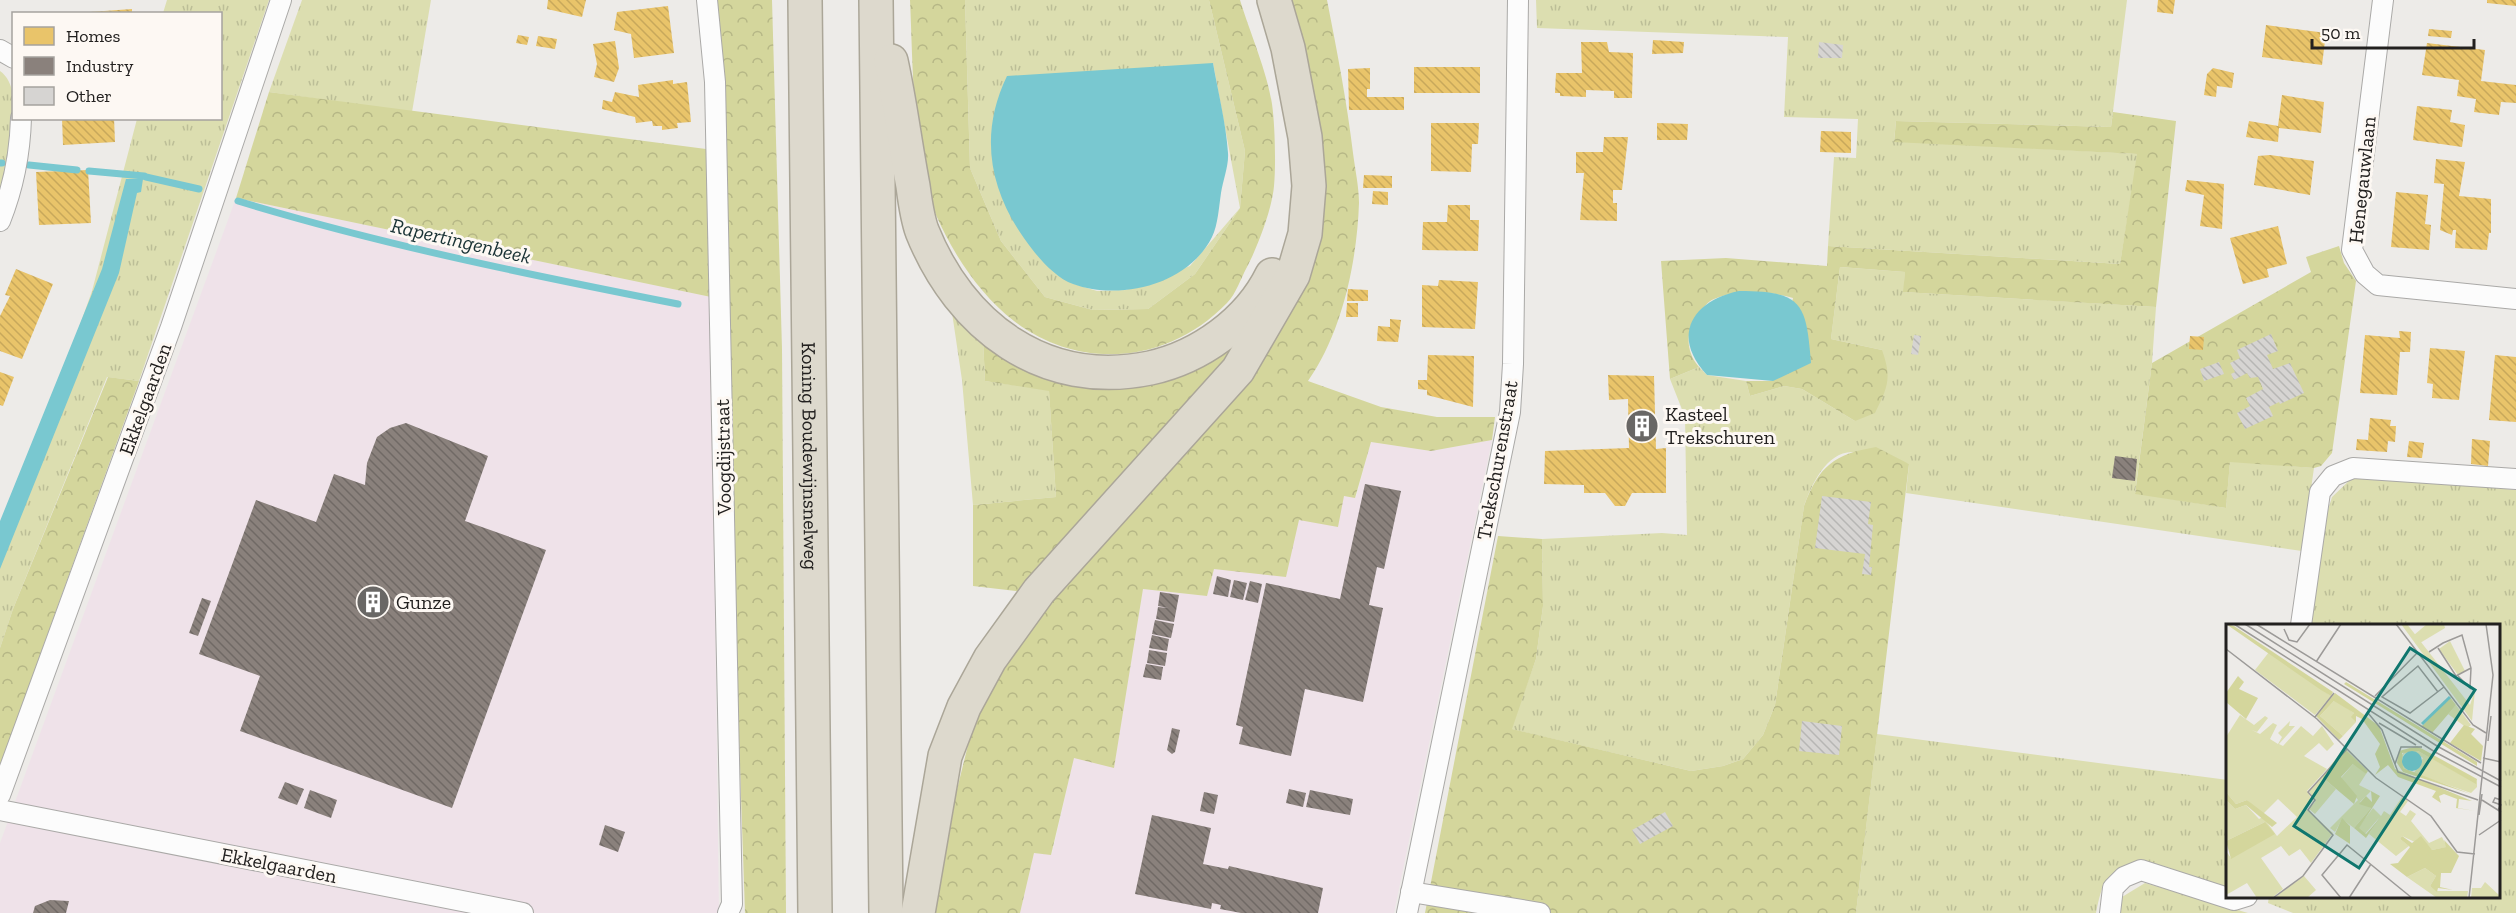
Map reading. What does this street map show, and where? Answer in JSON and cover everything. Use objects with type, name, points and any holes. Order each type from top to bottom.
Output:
[{"type":"highway","name":"Koning Boudewijnsnelweg","points":[[805,0],[815,913]]},
{"type":"highway","points":[[877,0],[901,105],[907,156],[922,230],[954,290],[980,321],[1007,342],[1040,360],[1082,372],[1128,372],[1176,362],[1216,339],[1242,317],[1267,286],[1280,259],[1295,203],[1305,137]]},
{"type":"highway","points":[[877,0],[886,913]]},
{"type":"highway","points":[[918,913],[945,756],[964,706],[990,659],[1039,591],[1238,370],[1293,275],[1305,234],[1308,196],[1305,137],[1288,48],[1274,0]]},
{"type":"street","name":"Ekkelgaarden","points":[[0,795],[171,327],[281,0]]},
{"type":"street","name":"Voogdijstraat","points":[[707,0],[715,94],[732,892],[728,913]]},
{"type":"street","name":"Trekschurenstraat","points":[[1407,913],[1510,412],[1514,353],[1518,0]]},
{"type":"street","name":"Henegauwlaan","points":[[2383,0],[2352,250],[2365,274],[2378,285],[2516,299]]},
{"type":"street","points":[[0,220],[13,189],[20,150],[21,120]]},
{"type":"street","points":[[2301,624],[2320,492],[2333,476],[2353,468],[2383,468],[2516,479]]},
{"type":"street","name":"Ekkelgaarden","points":[[0,810],[523,913]]},
{"type":"street","points":[[2110,913],[2114,888],[2124,877],[2141,870],[2226,897]]},
{"type":"street","points":[[1411,892],[1540,913]]},
{"type":"street","points":[[2228,898],[2234,900],[2243,898]]},
{"type":"shaded area","points":[[236,198],[711,297],[719,913],[0,913],[0,843]]},
{"type":"shaded area","points":[[1492,440],[1394,913],[1020,913],[1034,853],[1052,854],[1074,757],[1114,767],[1143,589],[1207,596],[1214,569],[1344,496],[1356,497],[1371,442],[1431,451]]},
{"type":"green space","points":[[167,0],[269,0],[139,381],[107,377],[13,609],[0,648],[0,550],[92,291],[137,120],[222,120],[222,12],[163,12]]},
{"type":"green space","points":[[302,0],[431,0],[412,112],[269,92]]},
{"type":"green space","points":[[714,0],[772,0],[782,349],[786,913],[745,913]]},
{"type":"green space","points":[[910,0],[965,0],[970,168],[1001,241],[1045,297],[1093,310],[1148,309],[1195,274],[1240,208],[1245,151],[1209,0],[1240,0],[1270,91],[1274,122],[1275,178],[1273,195],[1260,238],[1236,291],[1227,303],[1204,323],[1179,338],[1152,349],[1124,354],[1096,354],[1067,348],[1040,337],[1002,311],[959,259],[936,215],[928,192],[922,166],[915,110]]},
{"type":"green space","points":[[965,0],[1209,0],[1245,151],[1240,208],[1195,274],[1148,309],[1093,310],[1045,297],[1001,241],[970,168]],"holes":[[[1213,63],[1240,208],[1190,266],[1126,290],[1097,291],[1071,283]]]},
{"type":"green space","points":[[1289,0],[1327,0],[1345,96],[1359,197],[1355,249],[1346,296],[1330,341],[1308,381],[1381,407],[1437,417],[1495,417],[1492,440],[1431,451],[1371,442],[1355,498],[1344,496],[1338,527],[1299,520],[1286,577],[1214,569],[1207,596],[1143,589],[1114,768],[1074,758],[1051,855],[1034,853],[1020,913],[935,913],[935,878],[974,721],[1026,628],[1299,287]]},
{"type":"green space","points":[[1536,0],[2127,0],[2111,127],[1896,121],[1894,141],[2138,154],[2120,264],[1828,246],[1834,157],[1856,158],[1858,119],[1784,117],[1788,37],[1537,28]]},
{"type":"green space","points":[[0,71],[9,81],[12,92],[14,120],[0,200]]},
{"type":"green space","points":[[269,92],[706,149],[711,297],[236,198]]},
{"type":"green space","points":[[2113,112],[2176,121],[2156,307],[1903,292],[1905,272],[1840,267],[1831,339],[1882,350],[1888,375],[1883,396],[1875,413],[1855,421],[1802,389],[1784,386],[1750,396],[1746,381],[1773,381],[1793,298],[1774,294],[1753,292],[1733,294],[1708,303],[1695,318],[1689,339],[1691,353],[1699,367],[1670,379],[1661,261],[1726,258],[1827,266],[1828,246],[2120,264],[2137,154],[1894,142],[1896,121],[2111,127]]},
{"type":"green space","points":[[2339,246],[2344,263],[2356,281],[2332,453],[2321,466],[2314,468],[2230,462],[2226,508],[2135,494],[2152,363],[2311,272],[2306,257]]},
{"type":"green space","points":[[1840,267],[1905,272],[1904,292],[2156,307],[2152,363],[2135,493],[2226,508],[2230,461],[2314,468],[2302,551],[1906,493],[1909,464],[1866,453],[1843,454],[1827,464],[1815,480],[1804,506],[1775,705],[1763,735],[1743,759],[1723,766],[1691,771],[1511,729],[1536,659],[1543,606],[1542,539],[1662,533],[1687,535],[1685,417],[1670,379],[1699,367],[1707,375],[1746,381],[1750,396],[1784,386],[1802,389],[1855,421],[1882,350],[1831,339]]},
{"type":"green space","points":[[951,306],[983,338],[985,381],[1049,390],[1056,497],[973,505],[962,380]]},
{"type":"green space","points":[[983,338],[1044,374],[1242,340],[1025,592],[973,586],[973,505],[1056,497],[1049,391],[985,381]]},
{"type":"green space","points":[[108,377],[139,381],[0,766],[0,648],[13,609]]},
{"type":"green space","points":[[1876,447],[1909,464],[1856,913],[1425,913],[1498,536],[1542,539],[1543,606],[1536,659],[1512,729],[1691,771],[1723,766],[1743,759],[1763,735],[1775,705],[1804,506],[1810,492],[1822,472],[1830,464],[1849,454]]},
{"type":"green space","points":[[2353,477],[2377,477],[2516,490],[2516,913],[2293,913],[2268,903],[2269,898],[2501,898],[2501,624],[2309,624],[2325,520],[2332,497]]},
{"type":"green space","points":[[1877,734],[2226,780],[2226,888],[2137,863],[2118,870],[2107,880],[2100,894],[2096,913],[1856,913]]},
{"type":"green space","points":[[2145,883],[2248,913],[2119,913],[2122,897]]},
{"type":"water","points":[[1213,63],[1226,130],[1228,158],[1216,227],[1201,253],[1187,267],[1170,277],[1151,285],[1131,289],[1111,291],[1091,289],[1073,284],[1051,270],[1018,229],[998,188],[993,166],[992,122],[1007,76]]},
{"type":"water","points":[[126,179],[143,179],[141,192],[137,193],[119,273],[0,569],[0,521],[102,269]]},
{"type":"water","points":[[1739,291],[1777,294],[1797,304],[1807,326],[1811,363],[1773,381],[1707,375],[1696,361],[1690,347],[1689,334],[1692,322],[1698,312],[1709,303]]},
{"type":"building: Homes","points":[[548,0],[586,0],[582,17],[547,9]]},
{"type":"building: Homes","points":[[2158,0],[2175,0],[2173,14],[2157,12]]},
{"type":"building: Homes","points":[[2487,0],[2516,0],[2516,6],[2487,3]]},
{"type":"building: Homes","points":[[668,6],[674,53],[634,58],[631,34],[614,30],[617,12]]},
{"type":"building: Homes","points":[[132,9],[132,12],[90,12]]},
{"type":"building: Homes","points":[[2266,25],[2326,33],[2322,65],[2262,57]]},
{"type":"building: Homes","points":[[2429,29],[2452,31],[2451,38],[2428,36]]},
{"type":"building: Homes","points":[[518,35],[529,37],[527,45],[516,43]]},
{"type":"building: Homes","points":[[538,36],[557,39],[555,49],[536,46]]},
{"type":"building: Homes","points":[[1653,40],[1684,42],[1683,53],[1652,54]]},
{"type":"building: Homes","points":[[615,41],[619,68],[614,82],[594,77],[597,64],[593,44]]},
{"type":"building: Homes","points":[[1581,42],[1607,42],[1609,52],[1633,53],[1632,98],[1614,98],[1614,91],[1586,90],[1586,97],[1560,96],[1560,93],[1555,93],[1556,73],[1582,73]]},
{"type":"building: Homes","points":[[2427,43],[2485,50],[2481,81],[2516,85],[2516,103],[2501,102],[2499,115],[2474,112],[2476,99],[2457,96],[2459,80],[2422,75]]},
{"type":"building: Homes","points":[[1414,67],[1480,67],[1480,93],[1414,93]]},
{"type":"building: Homes","points":[[1370,68],[1370,89],[1367,89],[1367,97],[1404,97],[1404,110],[1349,110],[1348,69]]},
{"type":"building: Homes","points":[[2213,68],[2234,73],[2232,88],[2217,86],[2216,97],[2204,95],[2207,74]]},
{"type":"building: Homes","points":[[673,80],[673,84],[687,82],[691,122],[677,123],[678,128],[662,130],[662,126],[653,126],[652,121],[636,123],[635,117],[602,109],[603,100],[612,102],[615,92],[639,97],[638,85]]},
{"type":"building: Homes","points":[[2282,95],[2324,102],[2321,133],[2279,128],[2278,142],[2246,137],[2249,121],[2278,126]]},
{"type":"building: Homes","points":[[2417,106],[2452,110],[2450,122],[2465,125],[2462,147],[2413,140]]},
{"type":"building: Homes","points":[[62,120],[114,120],[115,142],[63,145]]},
{"type":"building: Homes","points":[[1431,123],[1479,123],[1478,144],[1472,144],[1471,172],[1431,171]]},
{"type":"building: Homes","points":[[1657,123],[1688,124],[1687,140],[1657,140]]},
{"type":"building: Homes","points":[[1821,131],[1851,132],[1851,153],[1820,152]]},
{"type":"building: Homes","points":[[1604,137],[1628,137],[1622,190],[1613,190],[1613,203],[1617,203],[1617,221],[1580,220],[1584,173],[1576,173],[1576,152],[1603,152]]},
{"type":"building: Homes","points":[[2270,155],[2314,161],[2310,195],[2254,185],[2258,156]]},
{"type":"building: Homes","points":[[2436,159],[2465,162],[2459,196],[2491,199],[2491,233],[2489,233],[2487,250],[2455,248],[2456,230],[2453,230],[2452,235],[2440,230],[2444,184],[2434,183]]},
{"type":"building: Homes","points":[[88,170],[91,223],[39,225],[36,172]]},
{"type":"building: Homes","points":[[1364,175],[1392,176],[1392,188],[1363,188]]},
{"type":"building: Homes","points":[[2187,180],[2224,184],[2222,229],[2200,226],[2204,195],[2185,191]]},
{"type":"building: Homes","points":[[1373,191],[1388,192],[1388,205],[1372,204]]},
{"type":"building: Homes","points":[[2396,192],[2428,195],[2425,224],[2431,225],[2429,250],[2391,247]]},
{"type":"building: Homes","points":[[1448,205],[1470,205],[1470,220],[1479,220],[1478,251],[1422,250],[1423,222],[1447,222]]},
{"type":"building: Homes","points":[[2278,226],[2287,264],[2267,269],[2269,277],[2243,284],[2230,238]]},
{"type":"building: Homes","points":[[16,269],[53,284],[22,359],[0,351],[0,316],[10,296],[5,295]]},
{"type":"building: Homes","points":[[1439,280],[1478,282],[1475,329],[1422,327],[1422,285],[1438,286]]},
{"type":"building: Homes","points":[[1348,289],[1368,290],[1368,301],[1347,301]]},
{"type":"building: Homes","points":[[1347,303],[1358,303],[1358,317],[1346,317]]},
{"type":"building: Homes","points":[[1390,319],[1401,320],[1398,342],[1377,341],[1378,326],[1390,327]]},
{"type":"building: Homes","points":[[2399,331],[2411,332],[2410,352],[2400,352],[2397,395],[2360,393],[2365,335],[2400,338]]},
{"type":"building: Homes","points":[[2190,336],[2204,337],[2203,350],[2189,349]]},
{"type":"building: Homes","points":[[2430,348],[2465,351],[2459,400],[2432,398],[2433,384],[2427,383]]},
{"type":"building: Homes","points":[[1428,355],[1474,356],[1473,407],[1427,395],[1427,390],[1418,389],[1418,380],[1427,380]]},
{"type":"building: Homes","points":[[2495,355],[2516,357],[2516,422],[2489,420]]},
{"type":"building: Homes","points":[[0,372],[14,377],[3,406],[0,405]]},
{"type":"building: Homes","name":"Kasteel Trekschuren","points":[[1608,375],[1654,376],[1656,449],[1666,448],[1666,493],[1632,493],[1625,506],[1615,506],[1605,493],[1584,493],[1584,485],[1544,484],[1545,451],[1629,448],[1628,399],[1609,400]]},
{"type":"building: Homes","points":[[2370,418],[2391,420],[2390,426],[2396,426],[2395,442],[2388,441],[2387,452],[2356,450],[2357,439],[2368,440]]},
{"type":"building: Homes","points":[[2472,439],[2490,441],[2488,466],[2471,464]]},
{"type":"building: Homes","points":[[2409,441],[2424,443],[2422,458],[2407,457]]},
{"type":"building: Industry","name":"Gunze","points":[[406,423],[488,456],[465,521],[546,550],[452,808],[240,731],[260,676],[199,654],[256,500],[316,522],[334,474],[365,485],[367,463],[377,437],[390,428]]},
{"type":"building: Industry","points":[[2115,456],[2137,459],[2135,481],[2112,478]]},
{"type":"building: Industry","points":[[1365,484],[1401,491],[1384,569],[1377,567],[1369,605],[1383,608],[1363,702],[1305,689],[1291,756],[1239,744],[1243,727],[1236,725],[1266,583],[1340,599]]},
{"type":"building: Industry","points":[[1217,576],[1231,580],[1228,597],[1213,594]]},
{"type":"building: Industry","points":[[1234,580],[1247,583],[1243,600],[1230,597]]},
{"type":"building: Industry","points":[[1250,581],[1262,584],[1258,603],[1245,600]]},
{"type":"building: Industry","points":[[1160,592],[1179,595],[1174,622],[1156,619],[1158,607],[1168,608],[1158,606]]},
{"type":"building: Industry","points":[[202,598],[211,601],[198,636],[189,633]]},
{"type":"building: Industry","points":[[1155,620],[1174,624],[1171,638],[1152,634]]},
{"type":"building: Industry","points":[[1152,635],[1169,639],[1167,651],[1149,648]]},
{"type":"building: Industry","points":[[1149,650],[1167,653],[1165,666],[1147,663]]},
{"type":"building: Industry","points":[[1146,664],[1163,667],[1161,680],[1143,677]]},
{"type":"building: Industry","points":[[1172,728],[1180,730],[1175,752],[1172,754],[1167,750]]},
{"type":"building: Industry","points":[[285,782],[304,789],[297,805],[278,798]]},
{"type":"building: Industry","points":[[1289,789],[1306,793],[1303,807],[1286,803]]},
{"type":"building: Industry","points":[[310,790],[337,800],[331,818],[304,808]]},
{"type":"building: Industry","points":[[1310,790],[1353,799],[1350,815],[1306,807]]},
{"type":"building: Industry","points":[[1204,792],[1218,795],[1214,814],[1200,811]]},
{"type":"building: Industry","points":[[1152,815],[1211,828],[1203,864],[1228,869],[1229,866],[1323,888],[1318,913],[1241,913],[1220,909],[1221,905],[1212,903],[1211,909],[1135,894]]},
{"type":"building: Industry","points":[[605,825],[625,832],[618,852],[599,845]]},
{"type":"building: Industry","points":[[50,900],[69,901],[66,913],[33,913],[35,906]]},
{"type":"building: Other","points":[[1819,42],[1843,45],[1842,58],[1818,58]]},
{"type":"building: Other","points":[[2271,334],[2278,351],[2267,355],[2273,369],[2290,363],[2304,393],[2269,407],[2273,416],[2245,429],[2237,413],[2250,406],[2246,398],[2263,389],[2258,377],[2250,378],[2247,373],[2234,380],[2231,374],[2235,372],[2230,363],[2240,358],[2237,350]]},
{"type":"building: Other","points":[[1914,335],[1921,336],[1918,355],[1911,354]]},
{"type":"building: Other","points":[[2219,362],[2224,374],[2204,381],[2200,369]]},
{"type":"building: Other","points":[[1822,496],[1871,502],[1868,524],[1873,525],[1869,567],[1872,567],[1871,575],[1862,574],[1865,554],[1815,548]]},
{"type":"building: Other","points":[[1802,721],[1842,726],[1839,755],[1799,751]]},
{"type":"building: Other","points":[[1665,812],[1673,826],[1640,844],[1632,830]]},
{"type":"waterway","name":"Rapertingenbeek","points":[[29,165],[77,170]]},
{"type":"waterway","name":"Rapertingenbeek","points":[[89,171],[144,176]]},
{"type":"waterway","name":"Rapertingenbeek","points":[[146,177],[199,189]]},
{"type":"waterway","name":"Rapertingenbeek","points":[[238,201],[402,245],[678,304]]},
{"type":"place","name":"Kasteel Trekschuren","points":[[1642,426]]},
{"type":"place","name":"Gunze","points":[[373,602]]}]
